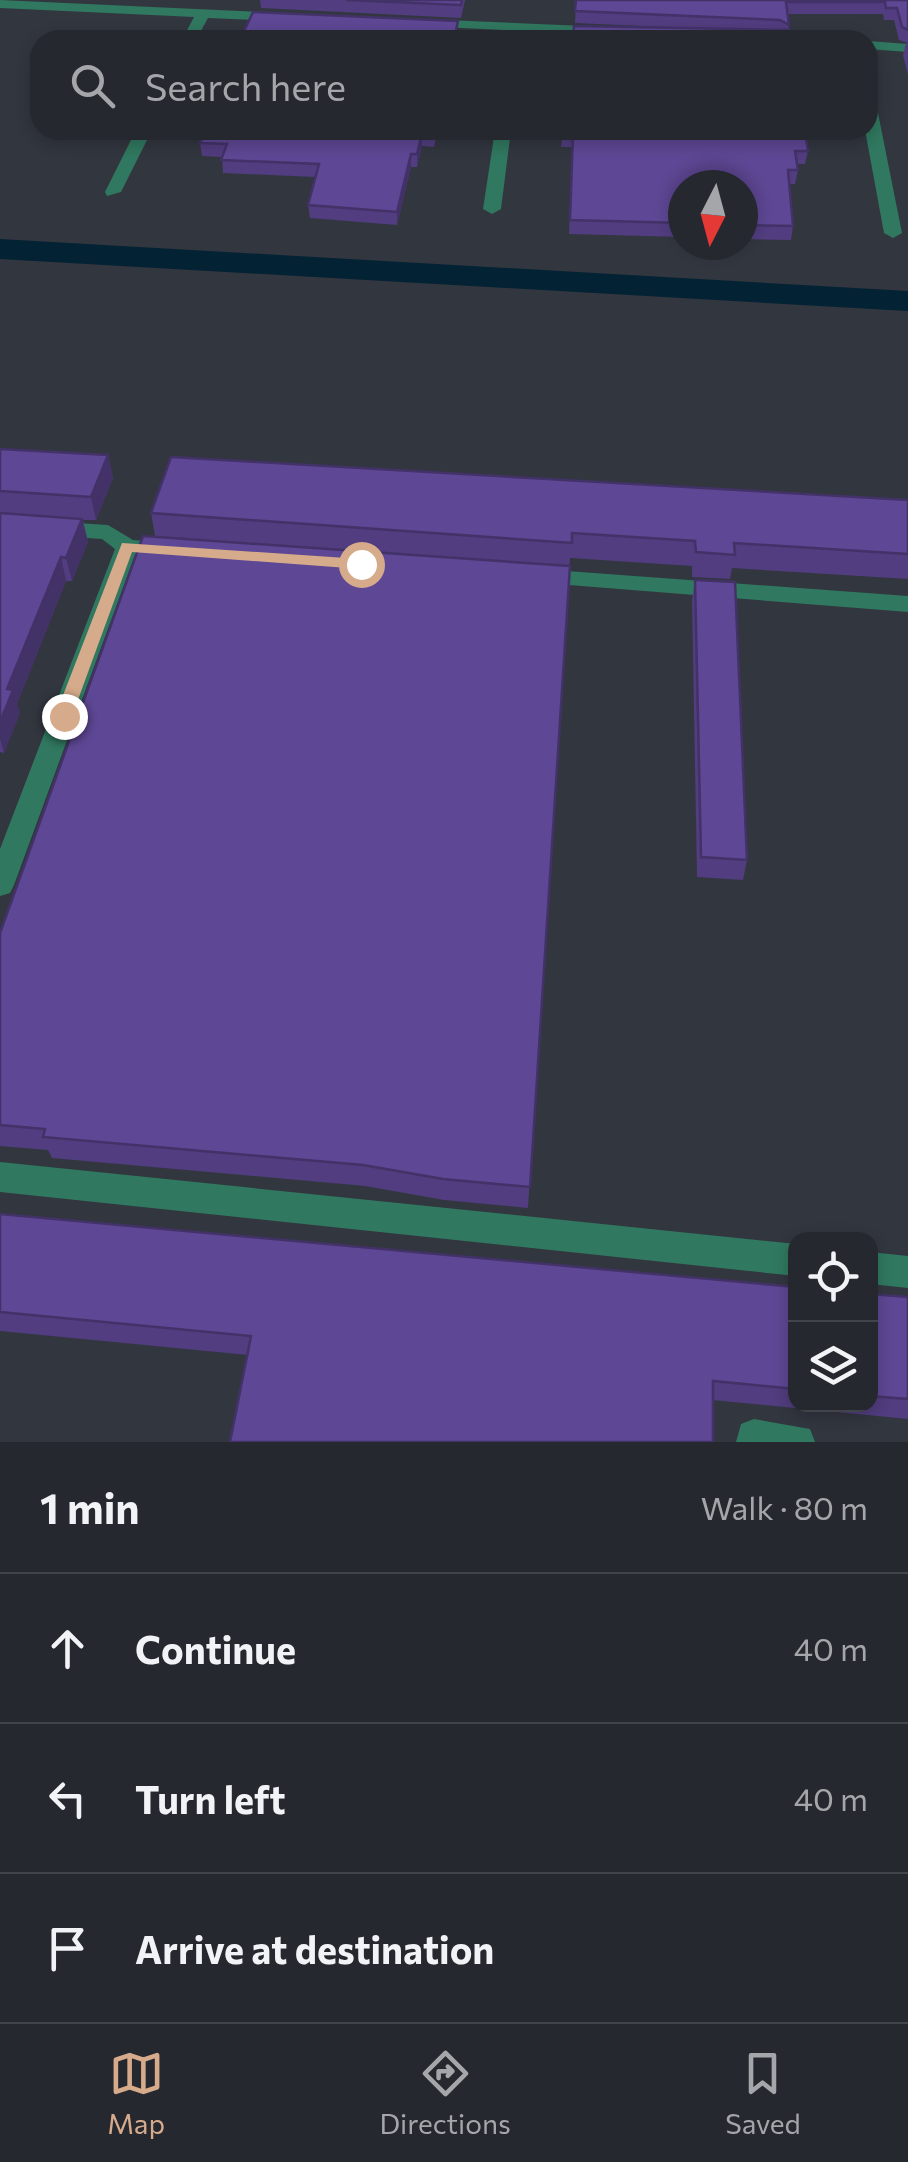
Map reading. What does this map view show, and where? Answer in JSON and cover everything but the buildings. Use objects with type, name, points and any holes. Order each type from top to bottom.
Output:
[{"type":"street","points":[[0,4],[301,17]]},
{"type":"street","points":[[194,30],[203,13]]},
{"type":"street","points":[[400,22],[485,30]]},
{"type":"street","points":[[878,46],[908,48]]},
{"type":"street","points":[[114,192],[139,140]]},
{"type":"street","points":[[492,209],[502,140]]},
{"type":"street","points":[[875,140],[893,233]]},
{"type":"street","points":[[0,524],[108,532],[127,547],[186,551]]},
{"type":"street","points":[[0,885],[127,547]]},
{"type":"street","points":[[518,576],[908,604]]},
{"type":"street","points":[[0,1177],[788,1259]]},
{"type":"street","points":[[878,1269],[908,1272]]},
{"type":"street","points":[[754,1442],[754,1437],[797,1442]]},
{"type":"waterway","points":[[0,249],[908,301]]},
{"type":"route","points":[[64,716],[127,547],[361,564]]}]
